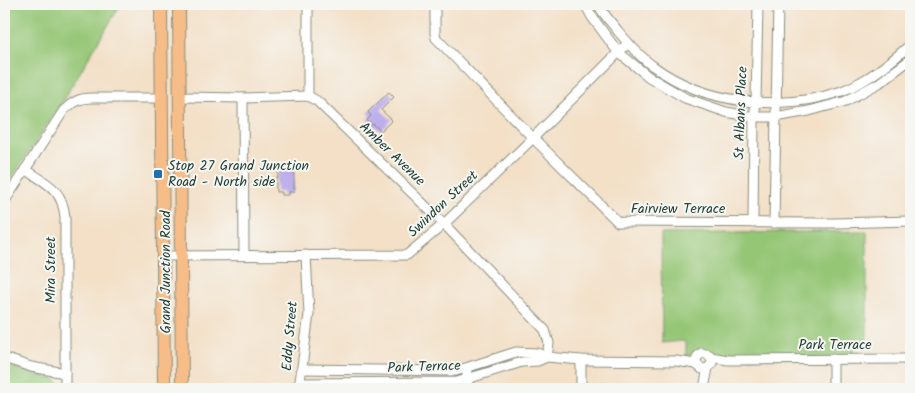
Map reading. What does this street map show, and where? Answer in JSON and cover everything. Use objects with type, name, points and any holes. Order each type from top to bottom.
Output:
[{"type":"highway","name":"Grand Junction Road","points":[[160,4],[164,389]]},
{"type":"highway","name":"Grand Junction Road","points":[[179,4],[182,389]]},
{"type":"street","points":[[180,97],[308,96],[308,4]]},
{"type":"street","name":"Fairview Terrace","points":[[435,4],[436,38],[618,222],[835,223],[911,220]]},
{"type":"street","points":[[586,4],[592,17],[618,52],[649,77],[685,98],[726,112],[754,117],[775,117],[810,112],[846,102],[879,83],[911,59]]},
{"type":"street","points":[[598,4],[628,43],[653,66],[689,87],[729,99],[775,103],[808,100],[843,90],[874,74],[911,44]]},
{"type":"street","name":"St Albans Place","points":[[754,223],[754,117],[758,4]]},
{"type":"street","points":[[774,223],[778,4]]},
{"type":"street","name":"Swindon Street","points":[[162,256],[407,256],[444,224],[628,43]]},
{"type":"street","name":"Amber Avenue","points":[[308,96],[317,101],[444,224],[545,330],[549,342],[547,357]]},
{"type":"street","points":[[4,202],[64,110],[73,101],[81,98],[161,98]]},
{"type":"street","points":[[244,98],[244,255]]},
{"type":"street","name":"Mira Street","points":[[25,169],[57,191],[63,203],[65,217],[66,389]]},
{"type":"street","name":"Eddy Street","points":[[299,386],[309,314],[306,255]]},
{"type":"street","name":"Park Terrace","points":[[302,369],[456,371],[516,352],[537,353],[547,357],[581,360],[704,363],[728,360],[911,358]]},
{"type":"street","name":"Park Terrace","points":[[299,386],[457,382],[522,362],[538,361],[547,357]]},
{"type":"street","points":[[4,358],[32,367],[65,373]]},
{"type":"street","points":[[833,359],[833,389]]},
{"type":"street","points":[[581,360],[581,389]]},
{"type":"street","points":[[704,363],[704,389]]},
{"type":"street","points":[[466,368],[468,389]]},
{"type":"green space","points":[[4,4],[121,4],[62,102],[4,189]]},
{"type":"green space","points":[[867,231],[867,343],[853,344],[853,357],[725,357],[698,351],[686,357],[686,343],[682,341],[662,343],[661,234]]},
{"type":"green space","points":[[4,365],[55,379],[58,382],[59,389],[4,389]]},
{"type":"building","points":[[389,92],[394,97],[381,110],[392,120],[381,131],[367,120],[371,116],[368,112]]},
{"type":"building","points":[[278,170],[294,170],[294,192],[289,192],[289,195],[282,195],[282,192],[276,192]]},
{"type":"place","name":"Stop 27 Grand Junction Road - North side","points":[[158,174]]}]
